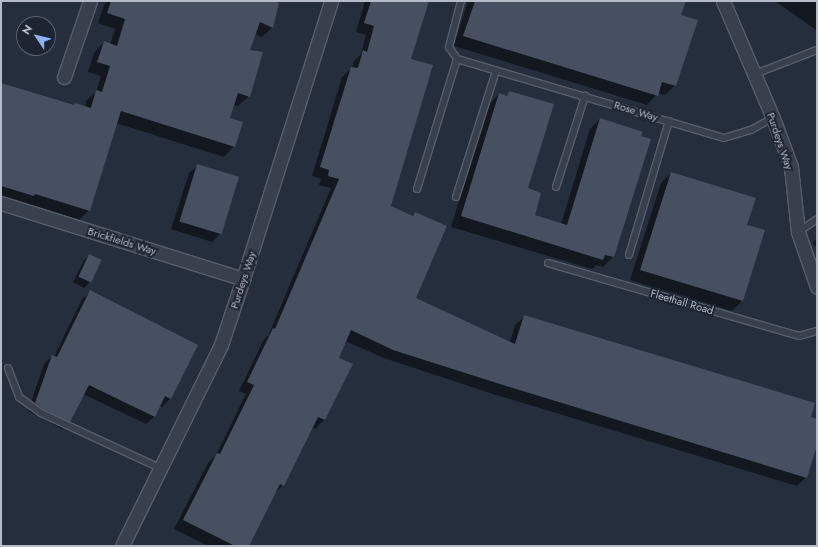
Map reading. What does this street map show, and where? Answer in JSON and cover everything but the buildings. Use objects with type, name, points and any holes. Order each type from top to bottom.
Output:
[{"type":"street","points":[[64,77],[90,1]]},
{"type":"street","name":"Purdeys Way","points":[[122,546],[221,345],[330,1]]},
{"type":"street","name":"Purdeys Way","points":[[723,1],[755,74],[791,167],[798,232],[817,287]]},
{"type":"street","name":"Brickfields Way","points":[[1,203],[243,279]]},
{"type":"lane","points":[[417,188],[457,59],[449,47],[462,1]]},
{"type":"lane","points":[[755,74],[814,51],[817,58]]},
{"type":"lane","name":"Rose Way","points":[[457,59],[724,138],[751,130],[773,118]]},
{"type":"lane","points":[[456,197],[496,71]]},
{"type":"lane","points":[[556,187],[584,96]]},
{"type":"lane","points":[[629,255],[669,121]]},
{"type":"lane","points":[[798,232],[817,219]]},
{"type":"lane","name":"Fleethall Road","points":[[548,263],[799,336],[817,332]]},
{"type":"lane","points":[[8,368],[19,397],[41,413],[160,468]]}]
